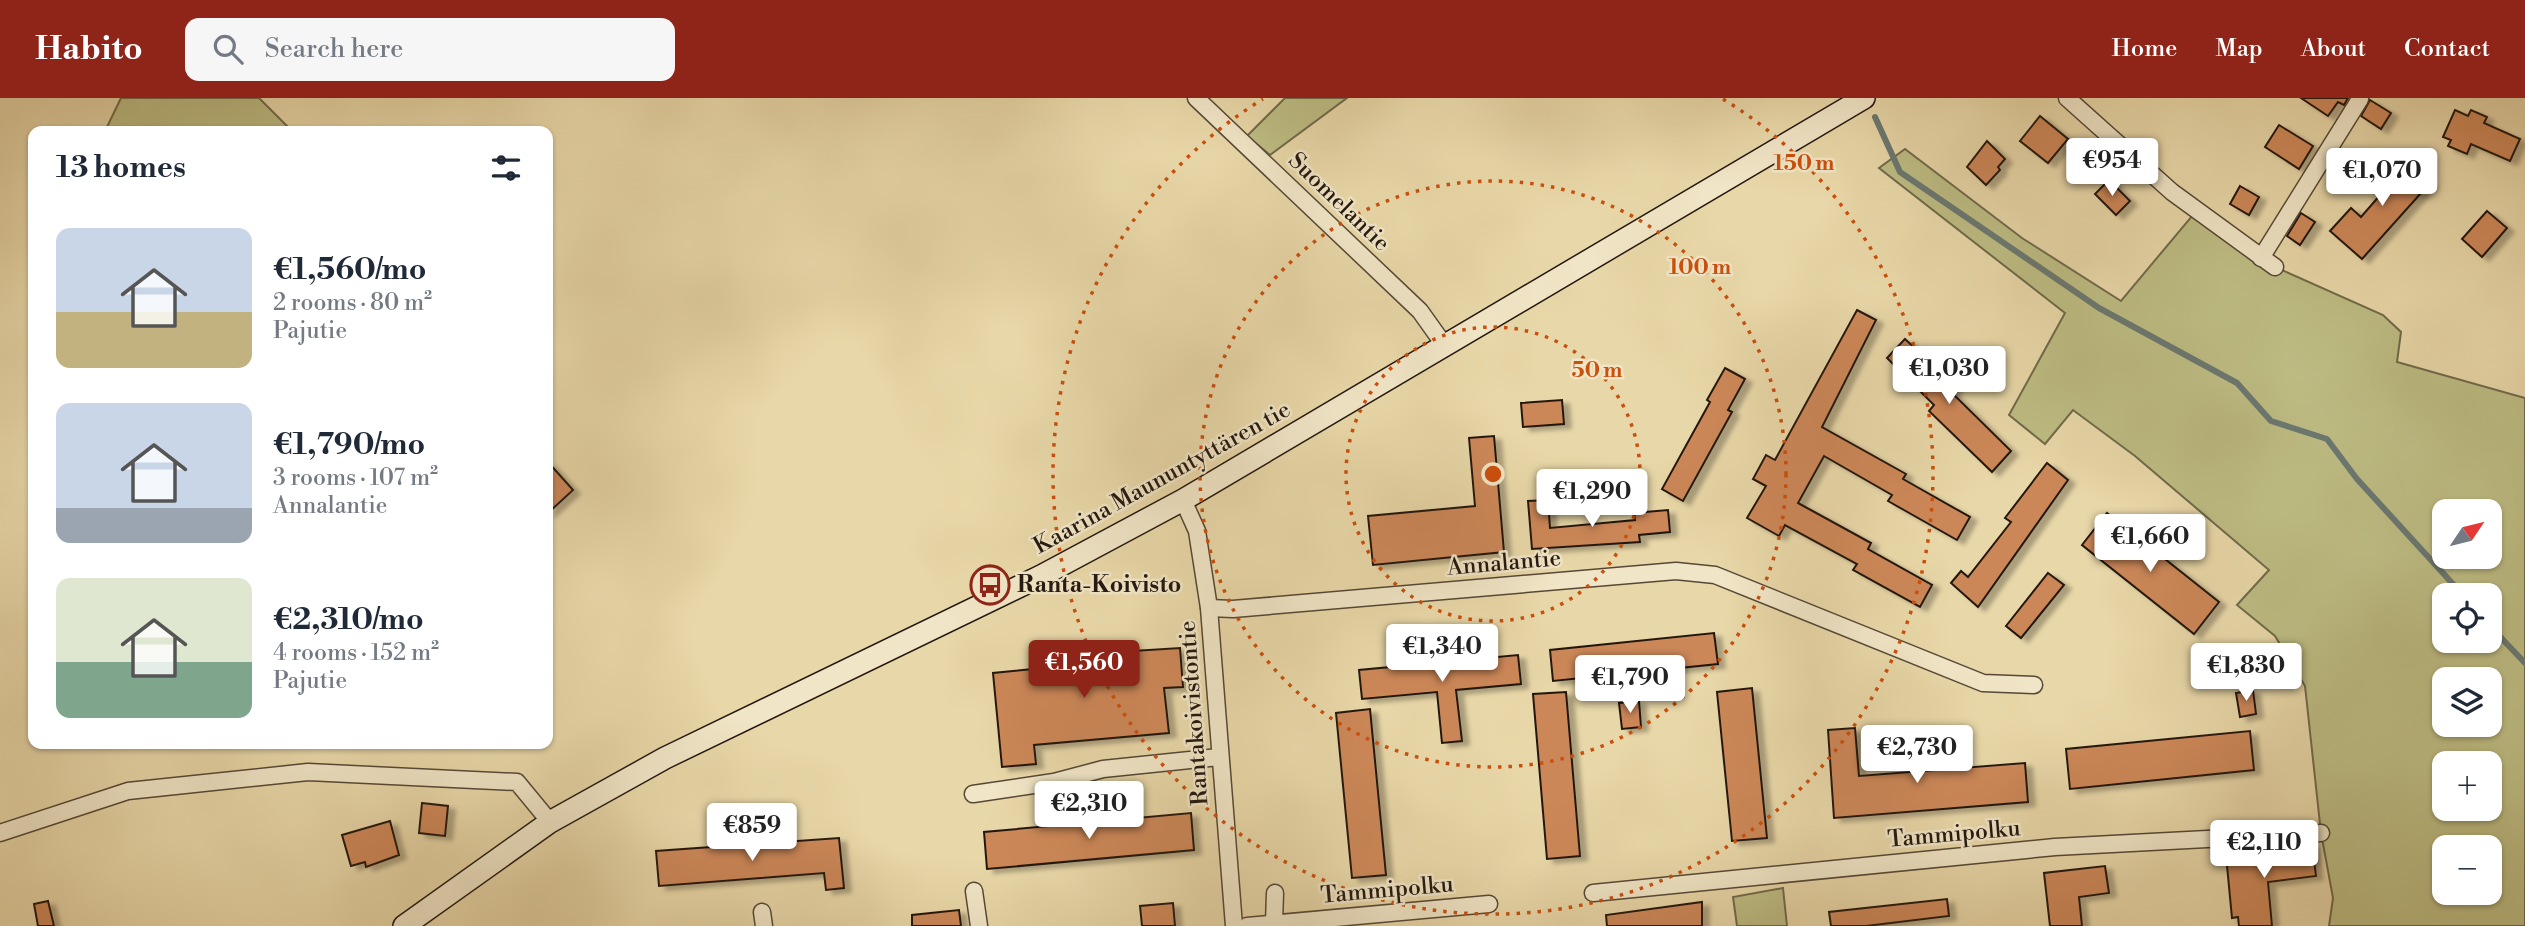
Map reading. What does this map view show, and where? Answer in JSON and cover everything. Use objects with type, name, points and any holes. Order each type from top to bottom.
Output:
[{"type":"main road","name":"Kaarina Maununtyttären tie","points":[[404,926],[550,822],[665,758],[1041,576],[1183,500],[1864,98]]},
{"type":"street","name":"Suomelantie","points":[[1196,98],[1420,311],[1445,346]]},
{"type":"street","points":[[2067,98],[2172,191],[2268,262],[2360,99]]},
{"type":"street","name":"Rantakoivistontie","points":[[1183,500],[1196,531],[1209,608],[1234,926]]},
{"type":"street","name":"Annalantie","points":[[1209,608],[1233,610],[1676,571],[1715,575],[1983,683],[2034,685]]},
{"type":"street","points":[[973,794],[1054,782],[1102,769],[1219,757]]},
{"type":"street","points":[[0,833],[128,791],[308,772],[517,782],[550,822]]},
{"type":"street","name":"Tammipolku","points":[[1593,893],[2055,847],[2321,833]]},
{"type":"street","points":[[974,891],[979,926]]},
{"type":"street","points":[[1274,923],[1275,893]]},
{"type":"street","name":"Tammipolku","points":[[1247,926],[1489,904]]},
{"type":"shaded area","points":[[121,98],[259,98],[287,126],[107,126]]},
{"type":"shaded area","points":[[1285,98],[1347,98],[1270,155],[1247,136]]},
{"type":"shaded area","points":[[1905,149],[2022,238],[2121,301],[2197,210],[2275,267],[2383,315],[2401,332],[2397,362],[2525,398],[2525,926],[2329,926],[2333,898],[2321,833],[2305,686],[2275,636],[2237,605],[2269,570],[2135,456],[2073,410],[2045,444],[2009,415],[2065,313],[1879,168]]},
{"type":"shaded area","points":[[1783,888],[1787,926],[1737,926],[1733,897]]},
{"type":"building","points":[[2301,98],[2348,98],[2344,105],[2338,102],[2328,116]]},
{"type":"building","points":[[2370,100],[2391,113],[2381,129],[2361,116]]},
{"type":"building","points":[[2455,110],[2468,116],[2471,110],[2487,117],[2484,123],[2520,139],[2510,161],[2471,144],[2467,154],[2448,146],[2451,140],[2443,137]]},
{"type":"building","points":[[2040,116],[2068,139],[2048,163],[2020,141]]},
{"type":"building","points":[[2279,125],[2313,146],[2299,169],[2265,147]]},
{"type":"building","points":[[1987,141],[2005,159],[1998,167],[2000,170],[1986,185],[1967,167]]},
{"type":"building","points":[[2397,155],[2430,183],[2362,259],[2330,231],[2351,208],[2361,217],[2388,186],[2378,177]]},
{"type":"building","points":[[2109,180],[2130,201],[2116,215],[2095,194]]},
{"type":"building","points":[[2240,186],[2259,197],[2249,215],[2230,204]]},
{"type":"building","points":[[2487,211],[2507,228],[2482,257],[2462,239]]},
{"type":"building","points":[[2301,213],[2315,222],[2300,245],[2287,236]]},
{"type":"building","points":[[1857,310],[1876,320],[1822,427],[1906,474],[1903,479],[1970,517],[1957,540],[1888,501],[1892,495],[1824,456],[1798,503],[1871,543],[1868,549],[1932,585],[1920,607],[1853,570],[1857,564],[1785,525],[1779,536],[1747,518],[1766,486],[1753,479],[1766,455],[1775,460]]},
{"type":"building","points":[[1905,339],[1956,386],[1951,392],[2011,451],[1992,472],[1929,411],[1934,405],[1887,358]]},
{"type":"building","points":[[1725,368],[1745,379],[1728,410],[1732,412],[1683,501],[1662,489],[1710,402],[1707,400]]},
{"type":"building","points":[[1562,400],[1564,424],[1523,427],[1521,403]]},
{"type":"building","points":[[1494,436],[1504,552],[1373,565],[1368,516],[1475,506],[1469,438]]},
{"type":"building","points":[[2047,463],[2068,480],[1978,607],[1951,583],[1961,571],[1968,577],[2011,522],[2005,518]]},
{"type":"building","points":[[553,468],[573,490],[553,508]]},
{"type":"building","points":[[1548,500],[1550,528],[1635,520],[1634,513],[1668,510],[1670,532],[1639,535],[1640,542],[1532,549],[1528,501]]},
{"type":"building","points":[[2107,513],[2219,602],[2194,634],[2082,545]]},
{"type":"building","points":[[2048,573],[2064,585],[2021,638],[2006,626]]},
{"type":"building","points":[[1714,633],[1718,664],[1553,681],[1550,650]]},
{"type":"building","points":[[1180,648],[1183,687],[1164,688],[1169,733],[1034,745],[1036,764],[1002,767],[993,673],[1054,667],[1053,656]]},
{"type":"building","points":[[1518,655],[1521,684],[1456,690],[1462,741],[1442,743],[1437,692],[1362,699],[1359,670]]},
{"type":"building","points":[[1752,688],[1767,838],[1732,841],[1717,692]]},
{"type":"building","points":[[2253,690],[2256,714],[2240,717],[2236,693]]},
{"type":"building","points":[[1566,692],[1580,856],[1547,859],[1533,694]]},
{"type":"building","points":[[1639,701],[1641,727],[1622,729],[1619,703]]},
{"type":"building","points":[[1370,709],[1386,875],[1352,878],[1336,713]]},
{"type":"building","points":[[1855,728],[1859,776],[2025,763],[2028,802],[1834,818],[1828,730]]},
{"type":"building","points":[[2250,731],[2254,770],[2070,789],[2066,749]]},
{"type":"building","points":[[422,803],[448,806],[445,836],[419,833]]},
{"type":"building","points":[[1191,813],[1194,850],[987,869],[984,832]]},
{"type":"building","points":[[390,821],[399,855],[366,867],[365,862],[351,866],[342,835]]},
{"type":"building","points":[[839,838],[844,888],[826,890],[824,873],[659,886],[656,851]]},
{"type":"building","points":[[2312,844],[2316,876],[2268,882],[2272,926],[2239,926],[2238,917],[2232,918],[2226,855]]},
{"type":"building","points":[[2105,866],[2109,893],[2079,897],[2082,926],[2050,926],[2044,873]]},
{"type":"building","points":[[1947,899],[1949,916],[1866,926],[1831,926],[1829,912]]},
{"type":"building","points":[[48,901],[54,926],[38,926],[34,904]]},
{"type":"building","points":[[1702,902],[1702,926],[1607,926],[1606,915]]},
{"type":"building","points":[[1173,903],[1175,926],[1142,926],[1140,906]]},
{"type":"building","points":[[959,910],[961,926],[912,926],[912,915]]},
{"type":"waterway","points":[[1875,117],[1900,172],[2099,308],[2237,383],[2271,421],[2327,439],[2357,479],[2452,583]]},
{"type":"waterway","points":[[2502,639],[2525,663]]},
{"type":"place","name":"Ranta-Koivisto","points":[[990,585]]}]
